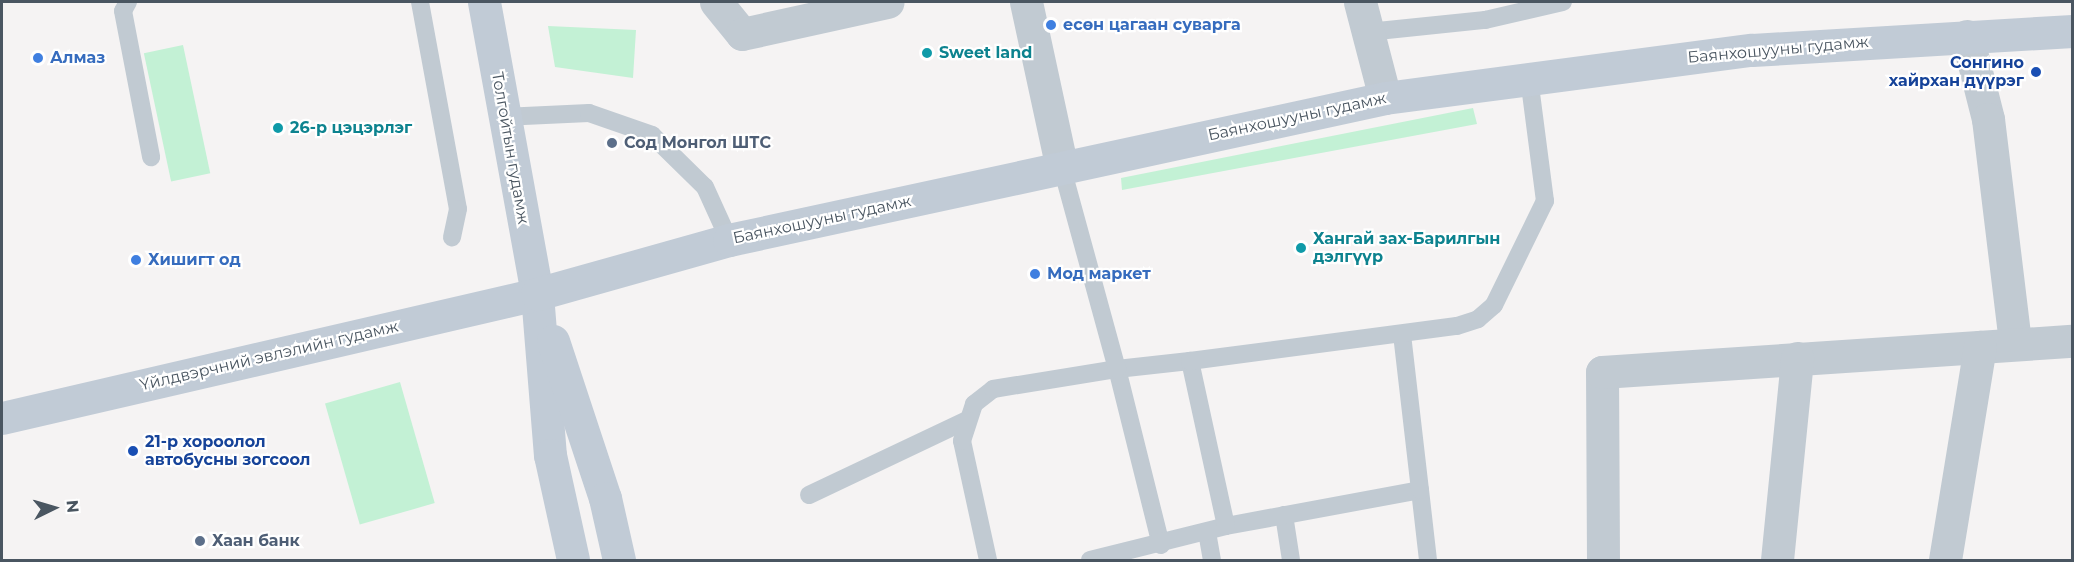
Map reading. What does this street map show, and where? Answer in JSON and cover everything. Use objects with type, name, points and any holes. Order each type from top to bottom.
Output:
[{"type":"main road","name":"Толгойтын гудамж","points":[[484,2],[537,294]]},
{"type":"main road","name":"Баянхошууны гудамж","points":[[537,294],[729,240],[1385,98],[1529,77],[1752,50],[2073,31]]},
{"type":"main road","name":"Үйлдвэрчний эвлэлийн гудамж","points":[[2,418],[537,294]]},
{"type":"main road","points":[[537,294],[550,455],[573,561]]},
{"type":"main road","points":[[537,294],[605,498],[619,561]]},
{"type":"street","points":[[716,2],[742,34],[888,2]]},
{"type":"street","points":[[1026,2],[1062,168]]},
{"type":"street","points":[[1364,17],[1385,98]]},
{"type":"street","points":[[1967,36],[1988,119],[2015,343]]},
{"type":"street","points":[[1603,561],[1602,372],[1980,348],[2015,343],[2073,341]]},
{"type":"street","points":[[1945,561],[1980,348]]},
{"type":"street","points":[[1777,561],[1797,358]]},
{"type":"lane","points":[[128,2],[123,11],[151,157]]},
{"type":"lane","points":[[420,2],[458,209],[452,237]]},
{"type":"lane","points":[[1364,17],[1485,20],[1563,2]]},
{"type":"lane","points":[[988,561],[962,441],[965,421],[974,404],[993,389],[1117,369],[1402,335],[1478,320],[1494,305],[1539,222],[1545,174],[1529,77]]},
{"type":"lane","points":[[505,117],[590,113],[652,135],[705,187],[729,240]]},
{"type":"lane","points":[[1062,168],[1117,369],[1150,551]]},
{"type":"lane","points":[[1402,335],[1428,561]]},
{"type":"lane","points":[[1190,361],[1226,526]]},
{"type":"lane","points":[[808,495],[965,421]]},
{"type":"lane","points":[[1090,561],[1150,551],[1226,526],[1420,490]]},
{"type":"lane","points":[[1284,515],[1291,561]]},
{"type":"lane","points":[[1206,532],[1212,561]]},
{"type":"green space","points":[[548,26],[636,30],[633,78],[555,67]]},
{"type":"green space","points":[[183,45],[210,173],[171,181],[144,53]]},
{"type":"green space","points":[[1473,108],[1477,124],[1122,190],[1121,178]]},
{"type":"green space","points":[[400,382],[435,503],[360,525],[325,403]]},
{"type":"place","name":"есөн цагаан суварга","points":[[1051,25]]},
{"type":"place","name":"Sweet land","points":[[927,53]]},
{"type":"place","name":"Алмаз","points":[[38,58]]},
{"type":"place","name":"Сонгино хайрхан дүүрэг","points":[[2036,72]]},
{"type":"place","name":"26-р цэцэрлэг","points":[[278,128]]},
{"type":"place","name":"Сод Монгол ШТС","points":[[612,143]]},
{"type":"place","name":"Хангай зах-Барилгын дэлгүүр","points":[[1301,248]]},
{"type":"place","name":"Хишигт од","points":[[136,260]]},
{"type":"place","name":"Мод маркет","points":[[1035,274]]},
{"type":"place","name":"21-р хороолол автобусны зогсоол","points":[[133,451]]},
{"type":"place","name":"Хаан банк","points":[[200,541]]}]
